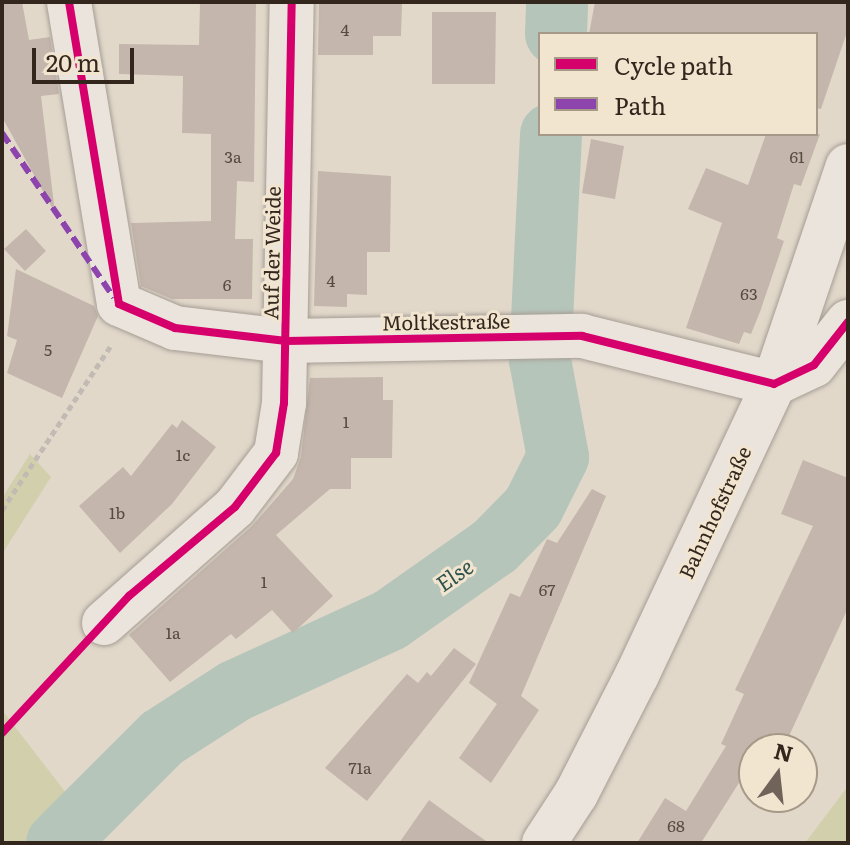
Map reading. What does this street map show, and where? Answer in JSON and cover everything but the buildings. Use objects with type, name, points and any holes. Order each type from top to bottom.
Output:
[{"type":"street","points":[[69,2],[119,304]]},
{"type":"street","name":"Auf der Weide","points":[[104,623],[235,507],[270,466],[282,428],[292,2]]},
{"type":"street","name":"Bahnhofstraße","points":[[544,843],[576,794],[637,675],[774,384],[848,166]]},
{"type":"street","name":"Moltkestraße","points":[[119,304],[175,328],[286,341],[498,335],[582,336],[774,384]]},
{"type":"street","points":[[774,384],[814,365],[848,322]]},
{"type":"path","points":[[2,510],[114,339],[119,304]]},
{"type":"shaded area","points":[[30,454],[51,477],[2,554],[2,498]]},
{"type":"shaded area","points":[[2,710],[104,842],[103,843],[2,843]]},
{"type":"shaded area","points":[[848,786],[848,843],[805,843]]},
{"type":"waterway","name":"Else","points":[[556,32],[557,2]]},
{"type":"waterway","name":"Else","points":[[57,843],[162,738],[235,691],[390,620],[495,546],[533,507],[558,457],[540,360],[551,136]]},
{"type":"marked path","points":[[2,133],[114,298]]},
{"type":"cycle path","points":[[69,2],[119,304],[175,328],[286,341],[582,336],[774,384],[814,365],[848,322]]},
{"type":"cycle path","points":[[2,733],[129,596],[235,507],[276,453],[284,403],[292,2]]}]
